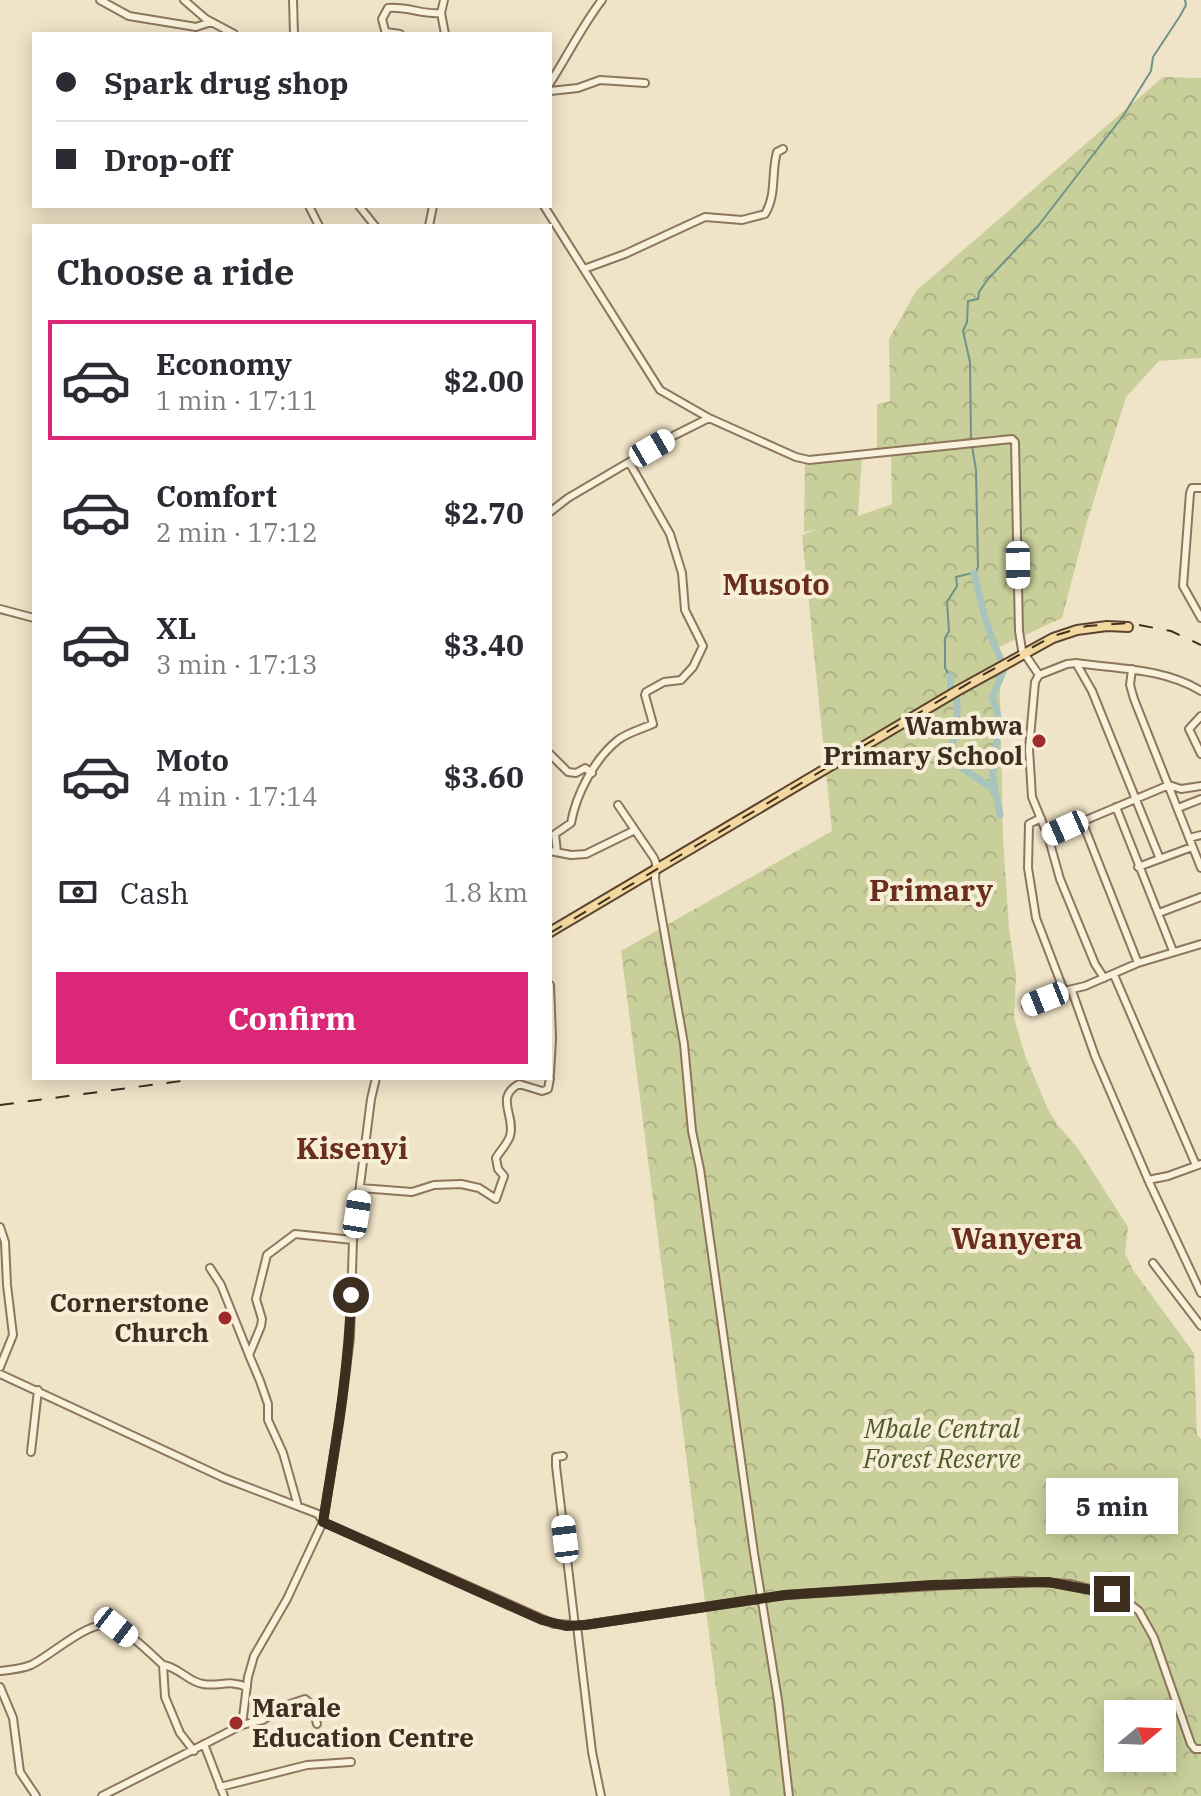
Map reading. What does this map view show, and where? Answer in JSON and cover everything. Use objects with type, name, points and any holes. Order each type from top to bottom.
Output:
[{"type":"main road","points":[[552,931],[1053,638],[1077,630],[1128,627]]},
{"type":"street","points":[[100,0],[129,16],[196,27],[211,22]]},
{"type":"street","points":[[184,0],[211,22],[230,32]]},
{"type":"street","points":[[293,0],[294,32]]},
{"type":"street","points":[[444,0],[441,13],[445,32]]},
{"type":"street","points":[[552,80],[577,41],[585,22],[602,0]]},
{"type":"street","points":[[386,32],[382,19],[388,8],[405,7],[441,13]]},
{"type":"street","points":[[552,91],[578,88],[600,80],[645,83]]},
{"type":"street","points":[[584,269],[638,249],[705,217],[742,220],[765,214],[773,191],[774,162],[777,152],[783,149]]},
{"type":"street","points":[[361,208],[373,224]]},
{"type":"street","points":[[545,208],[660,390],[709,418],[809,460],[1012,439],[1015,442],[1018,498],[1019,631],[1024,654],[1039,675]]},
{"type":"street","points":[[552,510],[629,462],[709,418]]},
{"type":"street","points":[[629,462],[670,534],[682,573],[685,610],[703,646],[693,667],[681,680],[664,682],[646,692],[653,724],[618,740],[606,753],[576,800],[571,823],[555,834],[553,851],[586,854],[635,830]]},
{"type":"street","points":[[1201,488],[1192,488],[1189,497],[1183,586],[1201,618]]},
{"type":"street","points":[[0,609],[32,617]]},
{"type":"street","points":[[1076,663],[1092,691],[1160,859]]},
{"type":"street","points":[[1104,978],[1095,964],[1060,879],[1031,790],[1029,749],[1033,688],[1039,675],[1076,663],[1132,669],[1179,681],[1201,691]]},
{"type":"street","points":[[1132,669],[1130,685],[1134,699],[1201,868]]},
{"type":"street","points":[[1201,716],[1189,729],[1201,754]]},
{"type":"street","points":[[552,756],[568,772],[576,773],[585,768],[592,773]]},
{"type":"street","points":[[1048,836],[1169,785],[1181,789],[1201,786]]},
{"type":"street","points":[[1178,808],[1201,799]]},
{"type":"street","points":[[618,805],[656,863],[654,870],[684,1044],[692,1131],[763,1598],[789,1796]]},
{"type":"street","points":[[1116,807],[1173,951]]},
{"type":"street","points":[[1041,818],[1029,824],[1031,894],[1038,926],[1148,1180],[1201,1293]]},
{"type":"street","points":[[1082,821],[1138,963]]},
{"type":"street","points":[[1189,838],[1201,835]]},
{"type":"street","points":[[1138,867],[1192,847]]},
{"type":"street","points":[[1159,913],[1201,897]]},
{"type":"street","points":[[1026,1006],[1114,975],[1138,963],[1201,944]]},
{"type":"street","points":[[1114,975],[1198,1164],[1148,1180]]},
{"type":"street","points":[[242,1725],[254,1656],[287,1599],[323,1522],[350,1338],[353,1240],[376,1080]]},
{"type":"street","points":[[361,1188],[412,1192],[434,1185],[461,1184],[479,1188],[496,1199],[504,1176],[498,1169],[496,1158],[510,1138],[512,1126],[506,1097],[519,1084],[542,1091],[548,1089],[549,1080]]},
{"type":"street","points":[[0,1227],[5,1242],[13,1335],[0,1367]]},
{"type":"street","points":[[249,1355],[261,1326],[256,1290],[267,1255],[295,1234],[353,1240]]},
{"type":"street","points":[[1153,1263],[1201,1326]]},
{"type":"street","points":[[210,1268],[221,1285],[264,1392],[268,1420],[283,1453],[298,1506]]},
{"type":"street","points":[[0,1374],[224,1478],[318,1514],[323,1522],[554,1624],[576,1626],[763,1598],[932,1585],[1016,1581],[1071,1584],[1112,1594],[1133,1605],[1145,1620],[1191,1744],[1195,1749],[1201,1749]]},
{"type":"street","points":[[31,1452],[38,1390]]},
{"type":"street","points":[[563,1456],[556,1457],[556,1466],[592,1752],[601,1796]]},
{"type":"street","points":[[0,1671],[31,1665],[72,1638],[106,1624],[116,1627],[163,1665],[175,1668],[200,1684],[227,1681],[247,1687]]},
{"type":"street","points":[[163,1665],[165,1697],[180,1733],[194,1751]]},
{"type":"street","points":[[0,1687],[13,1718],[20,1772],[36,1796]]},
{"type":"street","points":[[102,1796],[242,1725],[263,1720],[287,1705],[305,1699],[312,1705],[317,1724]]},
{"type":"street","points":[[204,1744],[224,1796]]},
{"type":"street","points":[[220,1787],[307,1765],[351,1762]]},
{"type":"green space","name":"Mbale Central Forest Reserve","points":[[1163,77],[1201,78],[1201,358],[1159,361],[1126,397],[1087,522],[1062,618],[999,647],[1003,838],[1009,928],[1016,975],[1014,1018],[1025,1055],[1047,1107],[1079,1150],[1128,1227],[1125,1253],[1133,1270],[1194,1353],[1197,1434],[1201,1439],[1201,1796],[730,1796],[621,951],[832,831],[802,535],[816,530],[804,532],[805,462],[826,463],[862,458],[858,515],[855,517],[892,504],[891,448],[877,448],[877,404],[890,401],[889,339],[916,291]]},
{"type":"waterway","points":[[971,440],[970,362],[963,331],[967,322],[968,301],[978,299],[988,279],[1038,226],[1123,116],[1151,71],[1153,57],[1180,16],[1186,5],[1185,0]]},
{"type":"waterway","points":[[950,676],[945,668],[945,638],[949,631],[947,602],[957,586],[956,577],[976,572],[978,567],[976,470],[972,446]]},
{"type":"waterway","points":[[974,573],[990,633],[1005,667],[992,698],[998,717],[993,776],[1000,815]]},
{"type":"waterway","points":[[950,676],[951,691],[957,700],[957,727],[951,749],[956,764],[992,788],[994,794]]},
{"type":"railway","points":[[552,932],[1053,636],[1087,626],[1128,623],[1171,631],[1201,645]]},
{"type":"railway","points":[[0,1105],[189,1080]]},
{"type":"place","name":"Wambwa Primary School","points":[[1039,741]]},
{"type":"place","name":"Cornerstone Church","points":[[225,1318]]},
{"type":"place","name":"Marale Education Centre","points":[[236,1723]]},
{"type":"district","name":"Musoto","points":[[776,585]]},
{"type":"district","name":"Primary","points":[[931,891]]},
{"type":"district","name":"Kisenyi","points":[[352,1149]]},
{"type":"district","name":"Wanyera","points":[[1017,1239]]},
{"type":"route","points":[[351,1295],[350,1338],[323,1522],[542,1620],[566,1626],[585,1625],[785,1595],[1016,1581],[1071,1584],[1112,1594]]}]
